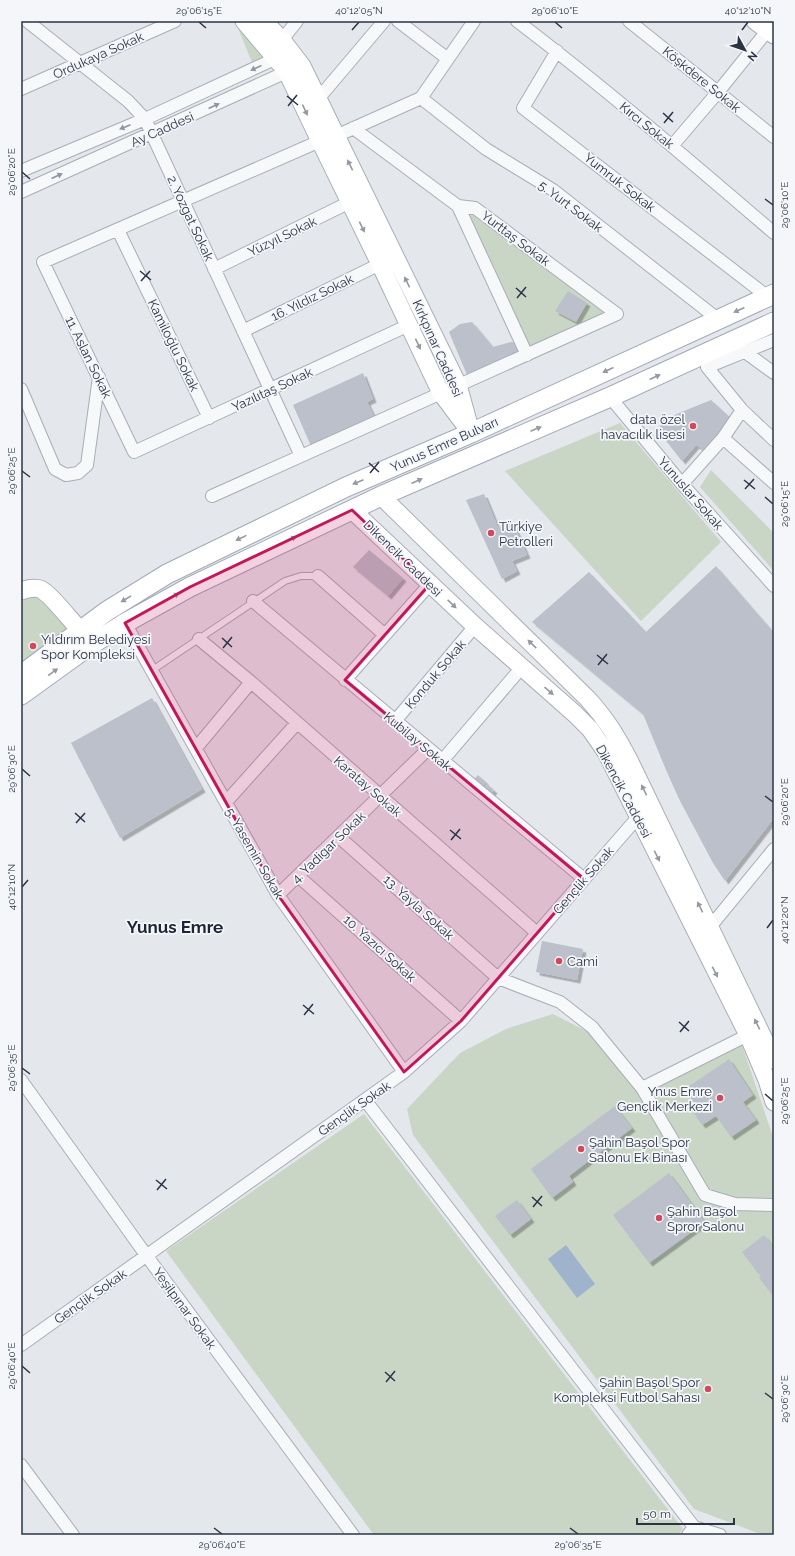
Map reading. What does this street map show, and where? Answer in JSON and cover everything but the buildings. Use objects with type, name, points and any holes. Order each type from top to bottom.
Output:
[{"type":"main road","name":"Kırkpınar Caddesi","points":[[244,21],[283,50]]},
{"type":"main road","name":"Kırkpınar Caddesi","points":[[264,21],[294,69],[318,99],[458,386],[471,433]]},
{"type":"main road","name":"Kırkpınar Caddesi","points":[[294,69],[320,141],[441,393],[471,433]]},
{"type":"main road","name":"Yunus Emre Bulvarı","points":[[21,675],[107,611],[167,574],[340,490],[471,433],[771,295]]},
{"type":"main road","name":"Yunus Emre Bulvarı","points":[[21,695],[86,648],[124,623],[190,587],[381,496],[610,397],[774,322]]},
{"type":"main road","points":[[471,433],[480,453]]},
{"type":"main road","name":"Dikencik Caddesi","points":[[381,496],[588,699],[605,718],[617,735],[774,1060]]},
{"type":"main road","name":"Dikencik Caddesi","points":[[352,510],[475,626],[590,729],[606,752],[748,1035],[767,1080],[774,1102]]},
{"type":"main road","points":[[21,591],[39,588],[47,594],[80,630]]},
{"type":"street","name":"2. Yozgat Sokak","points":[[27,21],[128,101],[144,119],[302,456]]},
{"type":"street","name":"Ordukaya Sokak","points":[[21,89],[175,21]]},
{"type":"street","points":[[283,50],[297,21]]},
{"type":"street","points":[[318,99],[384,21]]},
{"type":"street","points":[[398,21],[448,59]]},
{"type":"street","points":[[336,136],[420,98],[474,21]]},
{"type":"street","name":"Kırcı Sokak","points":[[517,21],[557,51],[774,233]]},
{"type":"street","name":"Köşkdere Sokak","points":[[629,21],[774,137]]},
{"type":"street","points":[[672,146],[718,92],[766,29]]},
{"type":"street","name":"Ay Caddesi","points":[[21,171],[144,119],[283,50]]},
{"type":"street","name":"Yumruk Sokak","points":[[557,51],[524,108],[771,295]]},
{"type":"street","name":"Ay Caddesi","points":[[21,192],[294,69]]},
{"type":"street","name":"5. Yurt Sokak","points":[[420,98],[486,149],[553,190],[718,320]]},
{"type":"street","name":"Yurttaş Sokak","points":[[353,128],[458,206],[475,208],[617,314],[527,355]]},
{"type":"street","points":[[118,230],[320,141]]},
{"type":"street","name":"Yüzyıl Sokak","points":[[214,269],[350,202]]},
{"type":"street","points":[[212,496],[527,355],[458,206]]},
{"type":"street","name":"11. Aslan Sokak","points":[[118,230],[43,262],[134,452]]},
{"type":"street","name":"Kamiloğlu Sokak","points":[[118,230],[209,418]]},
{"type":"street","name":"16. Yıldız Sokak","points":[[243,331],[380,264]]},
{"type":"street","name":"Yazılıtaş Sokak","points":[[134,452],[409,325]]},
{"type":"street","points":[[774,340],[708,367],[742,410],[774,440]]},
{"type":"street","points":[[745,352],[774,373]]},
{"type":"street","points":[[21,389],[55,469],[66,476],[78,473],[88,465],[99,377]]},
{"type":"street","name":"Yunuslar Sokak","points":[[610,397],[682,484],[774,586]]},
{"type":"street","points":[[682,484],[723,438],[742,410]]},
{"type":"street","points":[[723,438],[774,483]]},
{"type":"street","points":[[318,576],[385,634]]},
{"type":"street","points":[[345,680],[430,584]]},
{"type":"street","name":"Kubilay Sokak","points":[[253,602],[584,879]]},
{"type":"street","name":"5. Yasemin Sokak","points":[[124,623],[278,895],[404,1072]]},
{"type":"street","name":"Konduk Sokak","points":[[395,721],[475,626]]},
{"type":"street","name":"Karatay Sokak","points":[[199,639],[251,682],[537,933]]},
{"type":"street","points":[[442,761],[522,667]]},
{"type":"street","points":[[196,748],[251,682]]},
{"type":"street","points":[[226,802],[297,723]]},
{"type":"street","name":"4. Yadigar Sokak","points":[[278,895],[428,749]]},
{"type":"street","name":"Gençlik Sokak","points":[[21,1344],[404,1072],[461,1021],[638,817]]},
{"type":"street","name":"13. Yayla Sokak","points":[[339,836],[498,978]]},
{"type":"street","points":[[710,927],[774,849]]},
{"type":"street","name":"10. Yazıcı Sokak","points":[[298,876],[461,1021]]},
{"type":"street","points":[[498,978],[560,1002],[592,1027],[642,1088],[705,1195],[735,1204],[774,1205]]},
{"type":"street","points":[[642,1088],[748,1035]]},
{"type":"street","name":"Yeşilpınar Sokak","points":[[21,1080],[146,1255],[352,1535]]},
{"type":"street","points":[[365,1100],[691,1531],[720,1535]]},
{"type":"street","points":[[21,1465],[74,1535]]},
{"type":"lane","points":[[151,671],[285,580],[301,576],[318,576]]},
{"type":"highlighted area","points":[[352,510],[430,584],[345,680],[584,879],[461,1021],[404,1072],[278,895],[125,623],[190,587]]},
{"type":"green space","points":[[235,21],[241,21],[274,58],[254,67]]},
{"type":"green space","points":[[473,215],[607,314],[529,348],[468,216]]},
{"type":"green space","points":[[620,423],[721,542],[641,621],[505,471]]},
{"type":"green space","points":[[711,470],[774,533],[774,571],[700,487]]},
{"type":"green space","name":"Yıldırım Belediyesi Spor Kompleksi","points":[[37,593],[71,628],[21,665],[21,600]]},
{"type":"green space","points":[[553,1014],[590,1033],[648,1087],[741,1042],[774,1140],[774,1535],[763,1535],[694,1509],[413,1135],[407,1109],[460,1053],[506,1029]]},
{"type":"green space","points":[[364,1114],[683,1529],[678,1535],[374,1535],[166,1251]]},
{"type":"water","points":[[566,1245],[595,1284],[577,1298],[548,1259]]},
{"type":"place","name":"data özel havacılık lisesi","points":[[693,426]]},
{"type":"place","name":"Türkiye Petrolleri","points":[[491,533]]},
{"type":"place","name":"Yıldırım Belediyesi Spor Kompleksi","points":[[33,646]]},
{"type":"place","name":"Cami","points":[[559,961]]},
{"type":"place","name":"Ynus Emre Gençlik Merkezi","points":[[720,1098]]},
{"type":"place","name":"Şahin Başol Spor Salonu Ek Binası","points":[[581,1149]]},
{"type":"place","name":"Şahin Başol Spror Salonu","points":[[659,1218]]},
{"type":"place","name":"Şahin Başol Spor Kompleksi Futbol Sahası","points":[[708,1389]]},
{"type":"district","name":"Yunus Emre","points":[[175,927]]}]
